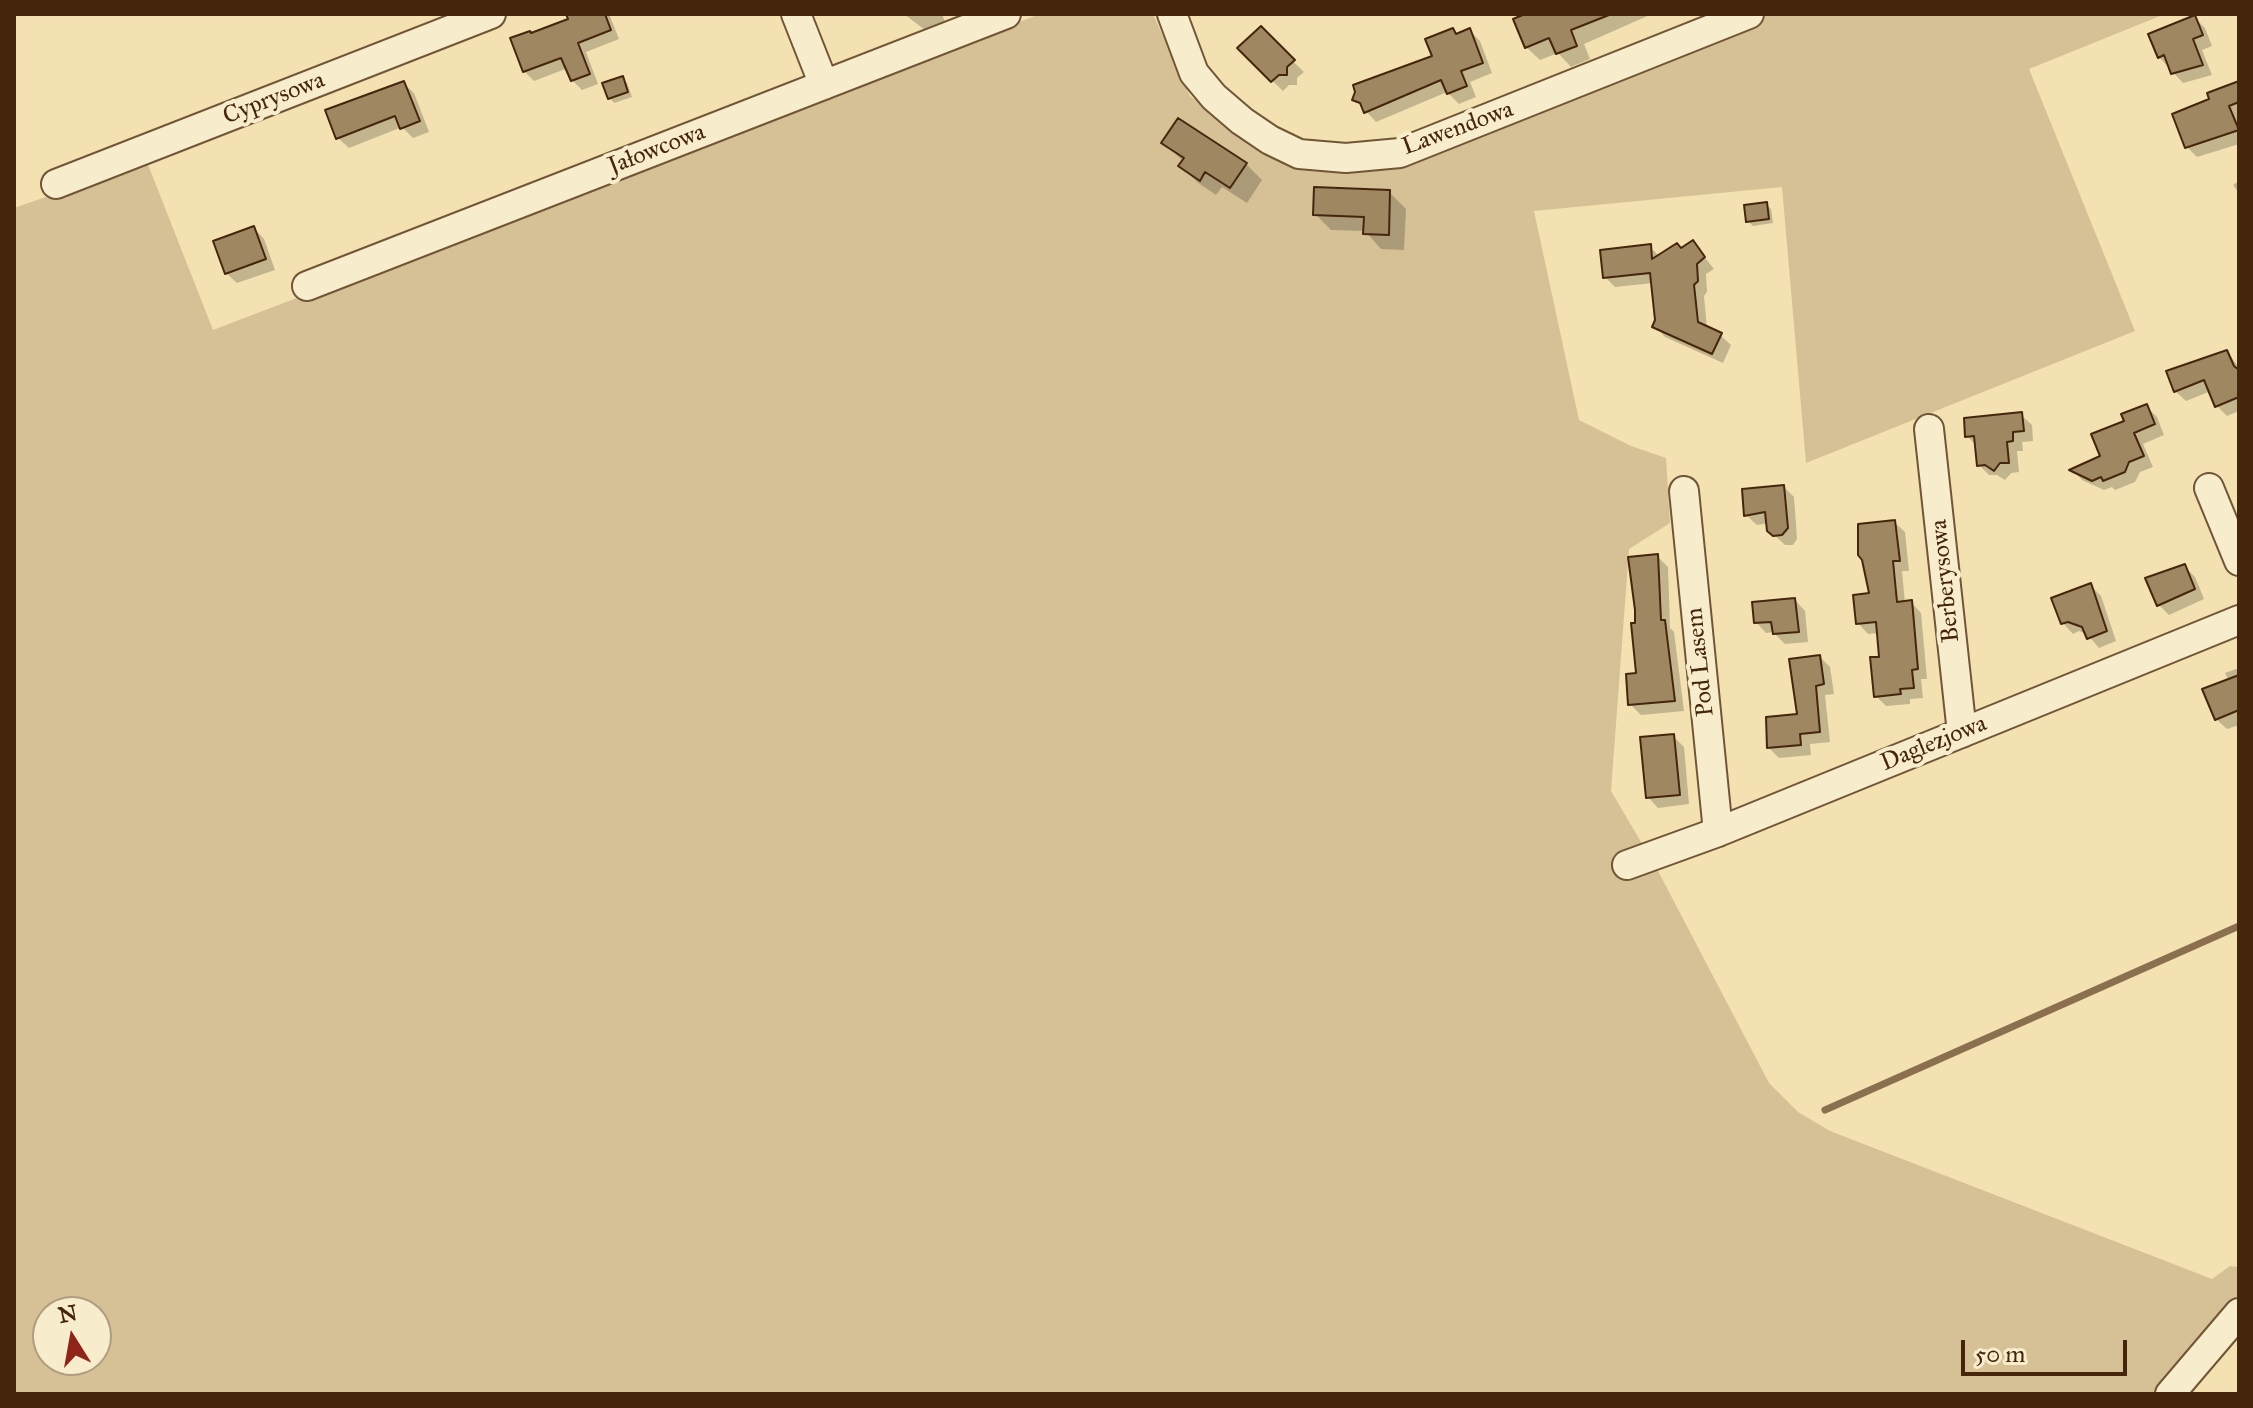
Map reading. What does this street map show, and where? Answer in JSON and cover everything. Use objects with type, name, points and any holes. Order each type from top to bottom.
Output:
[{"type":"street","name":"Cyprysowa","points":[[56,184],[491,14]]},
{"type":"street","points":[[796,14],[824,85]]},
{"type":"street","name":"Jałowcowa","points":[[307,286],[1006,14]]},
{"type":"street","name":"Lawendowa","points":[[1172,14],[1194,73],[1214,97],[1242,121],[1270,140],[1299,154],[1346,158],[1400,153],[1749,14]]},
{"type":"street","name":"Berberysowa","points":[[1929,429],[1962,733]]},
{"type":"street","points":[[2209,488],[2239,561]]},
{"type":"street","name":"Pod Lasem","points":[[1684,491],[1718,832]]},
{"type":"street","name":"Daglezjowa","points":[[1627,865],[1718,832],[2239,620]]},
{"type":"street","points":[[2170,1394],[2239,1313]]},
{"type":"shaded area","points":[[1040,14],[1153,14],[1190,96],[1289,167],[1364,171],[1433,151],[1756,14],[2165,14],[2029,69],[2135,331],[1806,463],[1782,187],[1534,211],[1579,420],[1631,446],[1666,458],[1670,523],[1629,549],[1611,791],[1657,869],[1769,1083],[1798,1112],[1830,1131],[2212,1279],[2230,1266],[2239,1267],[2239,1294],[2178,1361],[2155,1394],[14,1394],[14,208],[147,162],[213,330]]},
{"type":"building","points":[[566,14],[605,14],[611,30],[578,43],[590,74],[571,81],[561,58],[523,72],[510,38],[568,19]]},
{"type":"building","points":[[1525,14],[1609,15],[1571,30],[1577,46],[1556,54],[1549,38],[1525,48],[1513,19]]},
{"type":"building","points":[[2195,15],[2203,35],[2193,39],[2203,65],[2171,74],[2164,55],[2158,58],[2148,34]]},
{"type":"building","points":[[1261,26],[1295,60],[1287,67],[1287,75],[1279,75],[1271,82],[1237,48]]},
{"type":"building","points":[[1453,28],[1456,34],[1470,28],[1483,63],[1461,71],[1467,86],[1447,94],[1441,80],[1364,113],[1360,103],[1352,100],[1355,92],[1353,85],[1432,56],[1425,39]]},
{"type":"building","points":[[623,76],[628,92],[608,99],[602,83]]},
{"type":"building","points":[[404,81],[420,121],[400,129],[395,116],[336,139],[325,110]]},
{"type":"building","points":[[2239,81],[2239,102],[2229,106],[2239,130],[2185,148],[2172,114],[2209,99],[2207,93]]},
{"type":"building","points":[[1178,118],[1247,163],[1230,188],[1205,172],[1200,181],[1178,166],[1184,158],[1161,143]]},
{"type":"building","points":[[1314,187],[1390,190],[1389,235],[1363,234],[1364,217],[1313,215]]},
{"type":"building","points":[[1767,202],[1769,219],[1746,222],[1744,205]]},
{"type":"building","points":[[254,226],[266,259],[225,274],[213,241]]},
{"type":"building","points":[[1693,240],[1705,257],[1697,264],[1698,281],[1694,285],[1698,322],[1722,333],[1712,354],[1652,327],[1655,320],[1650,273],[1603,278],[1600,250],[1651,244],[1652,259],[1677,243],[1681,248]]},
{"type":"building","points":[[2227,350],[2239,370],[2239,397],[2215,407],[2204,380],[2174,392],[2166,371]]},
{"type":"building","points":[[2147,404],[2155,424],[2134,433],[2144,456],[2129,462],[2125,472],[2103,481],[2101,477],[2092,481],[2069,470],[2100,456],[2091,434],[2124,421],[2121,414]]},
{"type":"building","points":[[2022,412],[2024,431],[2013,432],[2013,441],[2007,442],[2009,463],[2000,463],[1994,471],[1985,465],[1977,466],[1974,436],[1965,437],[1964,418]]},
{"type":"building","points":[[1784,485],[1788,528],[1782,535],[1773,536],[1767,531],[1765,512],[1744,516],[1742,489]]},
{"type":"building","points":[[1895,520],[1900,561],[1893,561],[1897,602],[1912,600],[1918,669],[1912,670],[1914,688],[1900,689],[1901,694],[1874,697],[1870,657],[1879,657],[1876,622],[1856,624],[1853,595],[1869,593],[1862,560],[1858,555],[1858,524]]},
{"type":"building","points":[[1658,554],[1661,620],[1665,620],[1675,701],[1628,705],[1626,674],[1636,673],[1631,623],[1635,623],[1635,610],[1628,557]]},
{"type":"building","points":[[2185,564],[2195,589],[2157,606],[2145,578]]},
{"type":"building","points":[[2091,583],[2107,631],[2087,639],[2082,627],[2068,622],[2061,624],[2051,598]]},
{"type":"building","points":[[1795,598],[1799,632],[1773,634],[1771,622],[1754,623],[1752,602]]},
{"type":"building","points":[[1820,655],[1824,684],[1816,686],[1820,732],[1800,734],[1801,745],[1767,748],[1766,717],[1797,714],[1789,659]]},
{"type":"building","points":[[2239,675],[2239,710],[2215,720],[2202,689]]},
{"type":"building","points":[[1674,734],[1680,795],[1646,798],[1640,737]]},
{"type":"waterway","points":[[1825,1110],[2239,926]]}]
